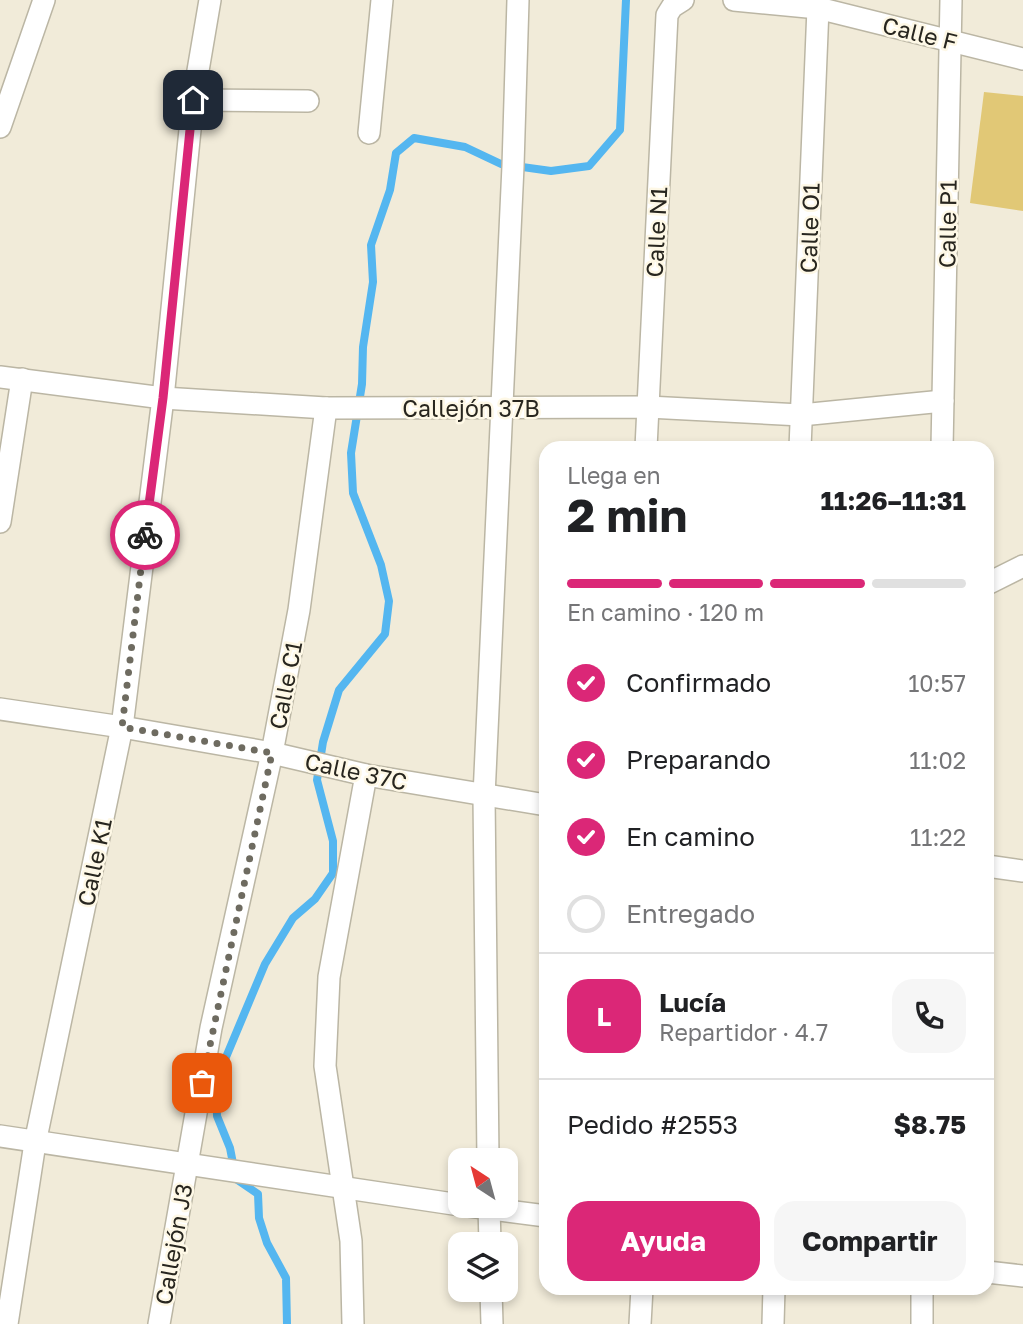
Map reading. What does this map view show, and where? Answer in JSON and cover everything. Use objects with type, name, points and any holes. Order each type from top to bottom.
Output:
[{"type":"street","points":[[0,127],[44,0]]},
{"type":"street","name":"Calle K1","points":[[8,1324],[35,1143],[122,727],[163,398],[193,100],[210,0]]},
{"type":"street","points":[[369,133],[382,0]]},
{"type":"street","points":[[488,1148],[484,796],[518,0]]},
{"type":"street","name":"Calle N1","points":[[646,441],[667,15],[672,7],[682,0]]},
{"type":"street","name":"Calle F","points":[[734,0],[818,8],[1023,59]]},
{"type":"street","name":"Calle P1","points":[[942,441],[951,0]]},
{"type":"street","name":"Calle O1","points":[[800,441],[818,8]]},
{"type":"street","points":[[193,100],[308,101]]},
{"type":"street","name":"Callejón 37B","points":[[0,377],[163,398],[326,408],[648,407],[801,415],[943,401]]},
{"type":"street","points":[[0,522],[22,379]]},
{"type":"street","name":"Calle C1","points":[[187,1164],[211,1028],[272,753],[299,610],[326,408]]},
{"type":"street","points":[[994,580],[1023,566]]},
{"type":"street","name":"Calle 37C","points":[[0,709],[272,753],[366,775],[539,804]]},
{"type":"street","points":[[353,1324],[351,1241],[325,1066],[328,1003],[344,888],[366,775]]},
{"type":"street","points":[[994,867],[1023,871]]},
{"type":"street","points":[[0,1136],[448,1203]]},
{"type":"street","name":"Callejón J3","points":[[159,1324],[187,1164]]},
{"type":"street","points":[[518,1212],[539,1215]]},
{"type":"street","points":[[994,1273],[1023,1276]]},
{"type":"street","points":[[640,1324],[642,1295]]},
{"type":"street","points":[[773,1324],[774,1295]]},
{"type":"street","points":[[922,1295],[922,1324]]},
{"type":"street","points":[[491,1302],[492,1324]]},
{"type":"shaded area","points":[[984,92],[1023,96],[1023,211],[970,203]]},
{"type":"waterway","points":[[287,1324],[286,1278],[267,1243],[259,1218],[258,1194],[236,1179],[230,1148],[217,1116],[216,1081],[265,964],[293,918],[315,899],[333,873],[333,841],[317,780],[323,742],[339,690],[385,634],[389,601],[381,565],[353,493],[351,453],[362,384],[363,347],[373,282],[371,245],[390,190],[396,153],[414,138],[465,147],[501,164],[551,171],[589,166],[620,130],[626,0]]},
{"type":"way so far","points":[[145,535],[122,727],[272,753],[211,1028],[202,1083]]},
{"type":"route","points":[[145,535],[163,398],[193,100]]}]
